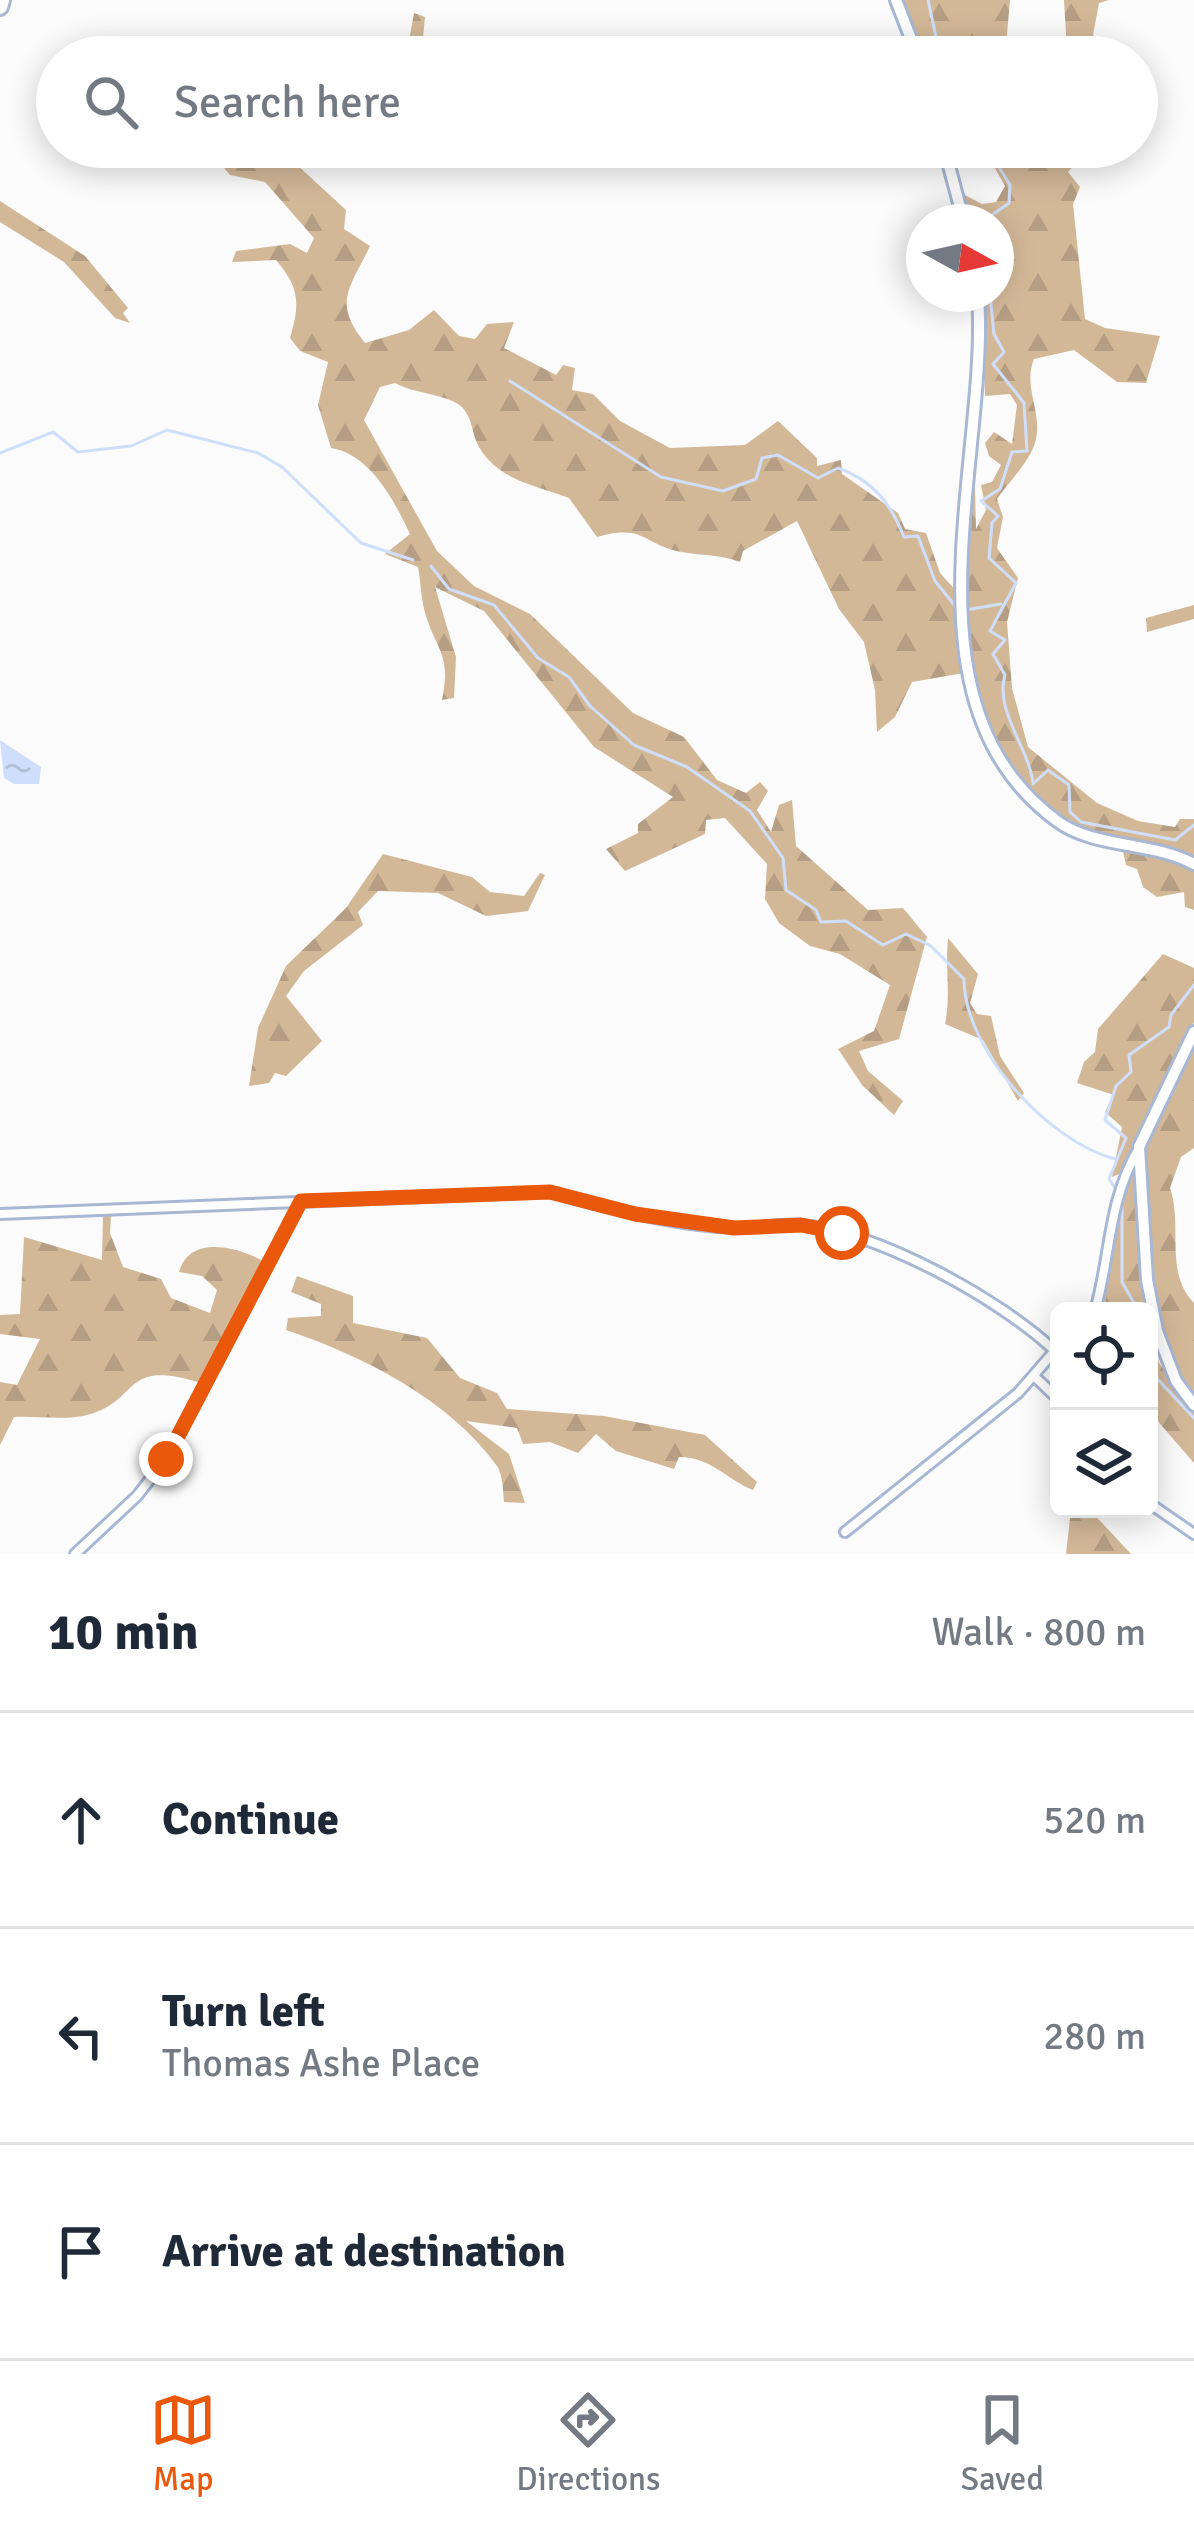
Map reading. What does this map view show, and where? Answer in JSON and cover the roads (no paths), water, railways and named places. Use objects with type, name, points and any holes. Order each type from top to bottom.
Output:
[{"type":"street","points":[[896,0],[909,36]]},
{"type":"street","points":[[950,168],[959,204]]},
{"type":"street","points":[[979,312],[981,370],[963,489],[963,600],[968,668],[998,753],[1017,783],[1057,821],[1078,832],[1165,848],[1194,864]]},
{"type":"street","points":[[1096,1302],[1113,1197],[1194,1032]]},
{"type":"street","points":[[1139,1147],[1147,1280],[1157,1331],[1176,1381],[1194,1405]]},
{"type":"street","points":[[0,1214],[550,1192],[635,1214],[734,1228],[821,1228],[968,1287],[1015,1313],[1050,1343]]},
{"type":"street","points":[[75,1554],[137,1496],[166,1459],[301,1201]]},
{"type":"street","points":[[845,1532],[1034,1376],[1050,1356]]},
{"type":"street","points":[[1034,1376],[1050,1391]]},
{"type":"street","points":[[1158,1510],[1194,1534]]},
{"type":"water","points":[[0,740],[41,767],[39,784],[14,784],[4,778]]},
{"type":"waterway","points":[[928,0],[936,36]]},
{"type":"waterway","points":[[1000,168],[1010,185],[1008,204]]},
{"type":"waterway","points":[[992,312],[994,334],[1004,352],[993,364],[1024,403],[1027,451],[1012,452],[1000,489],[981,501],[998,516],[992,523],[989,558],[1016,583],[990,631],[1005,640],[993,654],[1005,675],[1004,702],[1033,784],[1048,770],[1069,785],[1070,812],[1081,822],[1175,840],[1194,825]]},
{"type":"waterway","points":[[510,381],[661,477],[723,491],[756,479],[762,458],[778,455],[818,478],[838,468],[850,473],[879,495],[904,537],[918,536],[935,581],[956,607]]},
{"type":"waterway","points":[[0,453],[53,432],[78,452],[131,446],[167,430],[258,453],[282,467],[361,543],[413,560]]},
{"type":"waterway","points":[[431,566],[449,589],[494,605],[538,658],[569,677],[590,706],[634,745],[687,767],[750,811],[783,858],[786,890],[816,910],[821,922],[846,921],[883,945],[906,934],[931,946],[964,979],[978,1034],[1014,1088],[1063,1133],[1115,1159]]},
{"type":"waterway","points":[[965,610],[1001,604]]},
{"type":"waterway","points":[[1117,1191],[1109,1179],[1126,1138],[1105,1120],[1116,1086],[1131,1072],[1129,1055],[1169,1027],[1171,1015],[1194,985]]},
{"type":"waterway","points":[[1122,1199],[1122,1282],[1133,1302]]},
{"type":"waterway","points":[[1158,1380],[1194,1418]]}]
